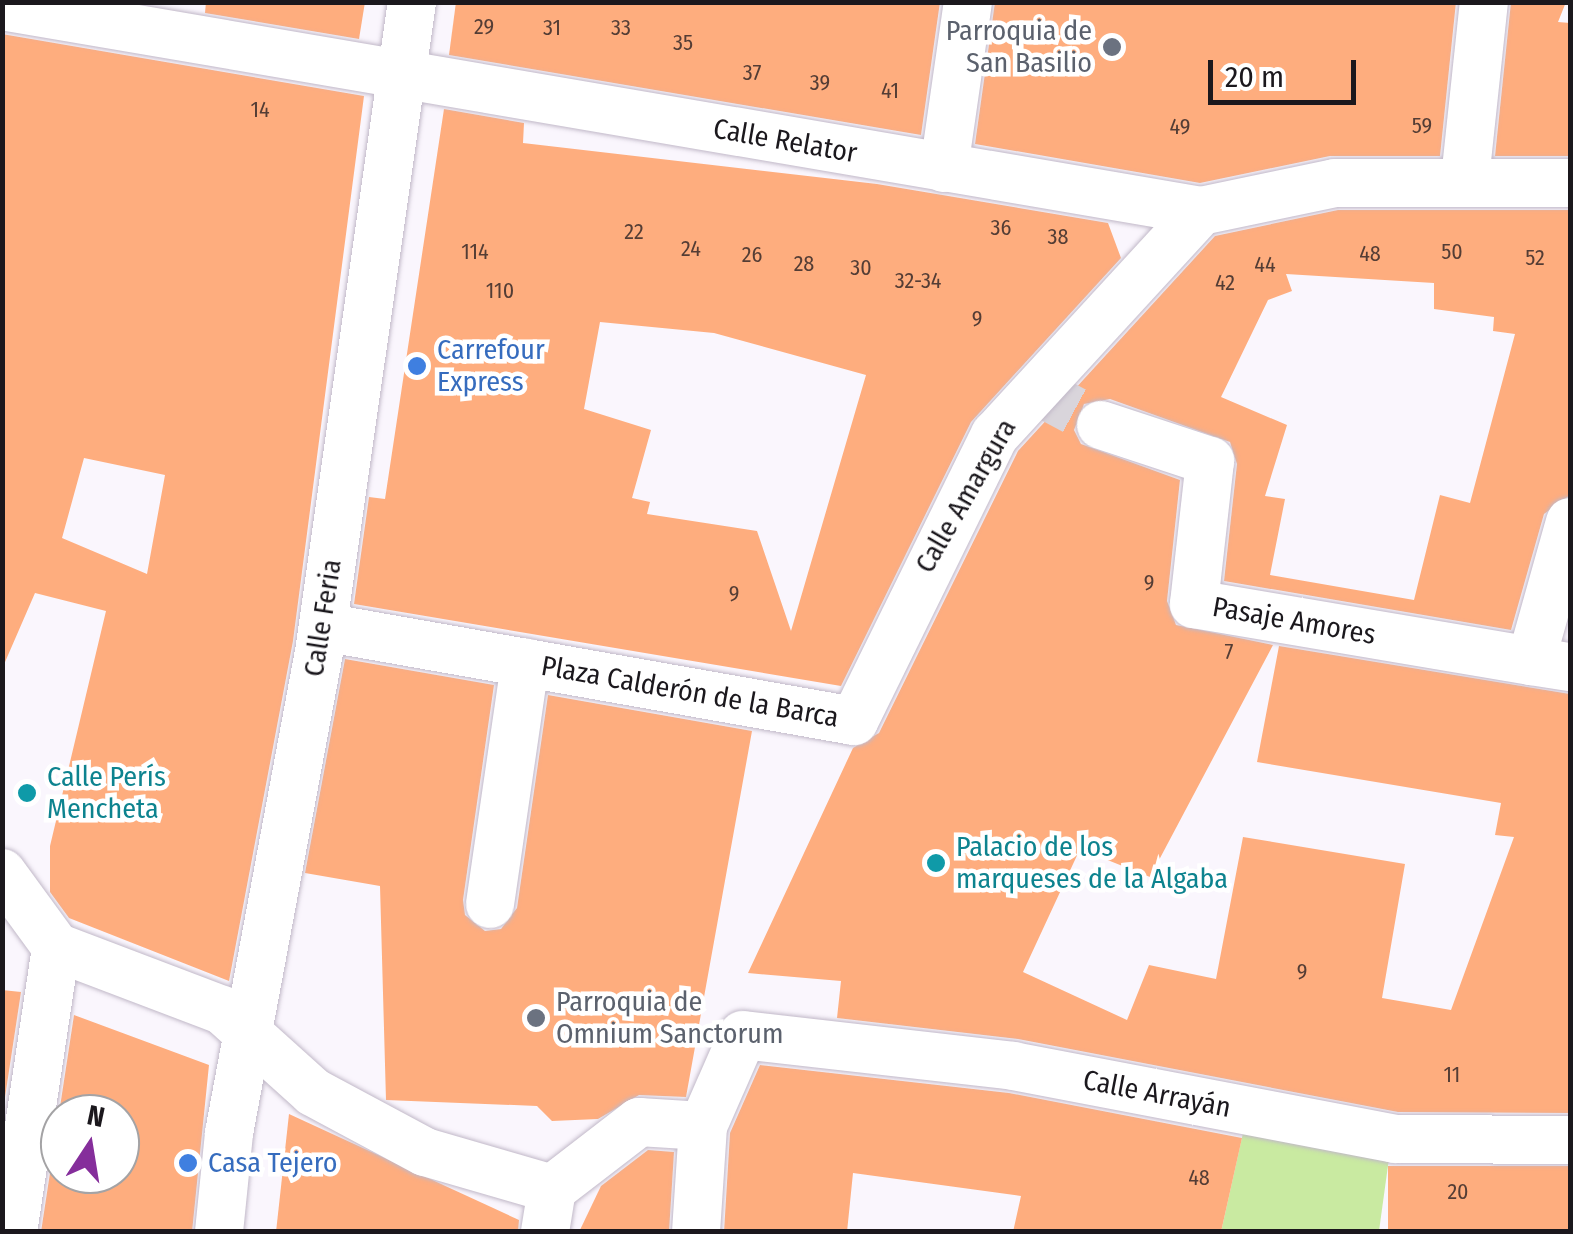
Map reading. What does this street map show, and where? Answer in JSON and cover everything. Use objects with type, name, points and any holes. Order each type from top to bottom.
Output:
[{"type":"street","name":"Calle Feria","points":[[219,1232],[248,1032],[323,628],[412,2]]},
{"type":"street","points":[[944,168],[968,2]]},
{"type":"street","points":[[1465,179],[1484,2]]},
{"type":"street","name":"Calle Relator","points":[[2,6],[171,19],[401,75],[1201,212],[1336,183],[1465,179],[1570,183]]},
{"type":"street","name":"Calle Amargura","points":[[854,721],[995,435],[1201,212]]},
{"type":"street","name":"Pasaje Amores","points":[[1100,425],[1210,461],[1194,604],[1550,664]]},
{"type":"street","points":[[1550,664],[1570,522]]},
{"type":"street","name":"Plaza Calderón de la Barca","points":[[323,628],[854,721]]},
{"type":"street","name":"Plaza Calderón de la Barca","points":[[490,904],[525,663]]},
{"type":"street","points":[[2,872],[56,947],[222,1010],[314,1092],[425,1152],[548,1210],[639,1122],[702,1126],[696,1232]]},
{"type":"street","points":[[13,1232],[56,947]]},
{"type":"street","name":"Calle Arrayán","points":[[702,1126],[743,1035],[1013,1066],[1395,1139],[1570,1140]]},
{"type":"green space","points":[[1245,1124],[1390,1151],[1379,1231],[1221,1232]]},
{"type":"building","points":[[206,2],[365,2],[359,39],[205,13]]},
{"type":"building","points":[[456,2],[940,2],[921,135],[449,55]]},
{"type":"building","points":[[995,2],[1456,2],[1440,156],[1330,156],[1200,183],[975,144]]},
{"type":"building","points":[[1511,2],[1566,2],[1558,22],[1570,23],[1570,156],[1495,156]]},
{"type":"building","points":[[2,34],[364,96],[293,641],[229,981],[69,918],[50,892],[50,846],[106,611],[35,593],[2,669]],"holes":[[[84,458],[165,475],[147,574],[62,538]]]},
{"type":"building","points":[[444,109],[524,123],[523,143],[877,184],[1108,223],[1121,258],[971,422],[841,686],[354,604],[369,497],[385,499]],"holes":[[[600,322],[714,333],[866,375],[791,631],[757,531],[647,514],[650,502],[632,498],[651,430],[584,409]]]},
{"type":"building","points":[[1338,210],[1570,210],[1570,495],[1544,514],[1511,630],[1224,581],[1237,464],[1230,442],[1110,399],[1084,404],[1074,430],[1081,444],[1180,480],[1167,601],[1176,625],[1273,645],[1150,877],[1080,849],[1023,972],[1127,1020],[1149,965],[1216,979],[1243,837],[1405,864],[1382,998],[1451,1010],[1514,837],[1495,835],[1501,803],[1257,762],[1279,646],[1570,694],[1570,1113],[1398,1112],[1018,1039],[837,1018],[841,981],[748,973],[853,748],[879,733],[1018,451],[1215,236]],"holes":[[[1286,274],[1434,283],[1434,309],[1494,317],[1493,331],[1515,334],[1470,503],[1440,495],[1414,600],[1270,575],[1285,499],[1265,496],[1287,425],[1221,397],[1268,300],[1292,291]]]},
{"type":"building","points":[[345,659],[494,685],[463,900],[465,915],[485,931],[501,929],[517,908],[548,695],[752,731],[686,1097],[639,1095],[598,1119],[552,1121],[537,1106],[386,1100],[380,886],[305,873]]},
{"type":"building","points":[[2,990],[21,992],[2,1117]]},
{"type":"building","points":[[74,1015],[209,1065],[192,1232],[41,1232],[47,1194],[140,1194],[140,1094],[62,1094]]},
{"type":"building","points":[[760,1065],[1009,1093],[1242,1138],[1221,1232],[1013,1232],[1021,1196],[853,1173],[847,1232],[724,1232],[730,1133]]},
{"type":"building","points":[[289,1114],[519,1220],[518,1232],[276,1232]]},
{"type":"building","points":[[648,1150],[674,1152],[669,1232],[579,1232],[601,1186]]},
{"type":"building","points":[[1388,1166],[1570,1166],[1570,1232],[1388,1232]]},
{"type":"tunnel","points":[[1032,388],[1101,425]]},
{"type":"place","name":"Parroquia de San Basilio","points":[[1112,47]]},
{"type":"place","name":"Carrefour Express","points":[[417,366]]},
{"type":"place","name":"Calle Perís Mencheta","points":[[27,793]]},
{"type":"place","name":"Palacio de los marqueses de la Algaba","points":[[936,863]]},
{"type":"place","name":"Parroquia de Omnium Sanctorum","points":[[536,1018]]},
{"type":"place","name":"Casa Tejero","points":[[188,1163]]}]
